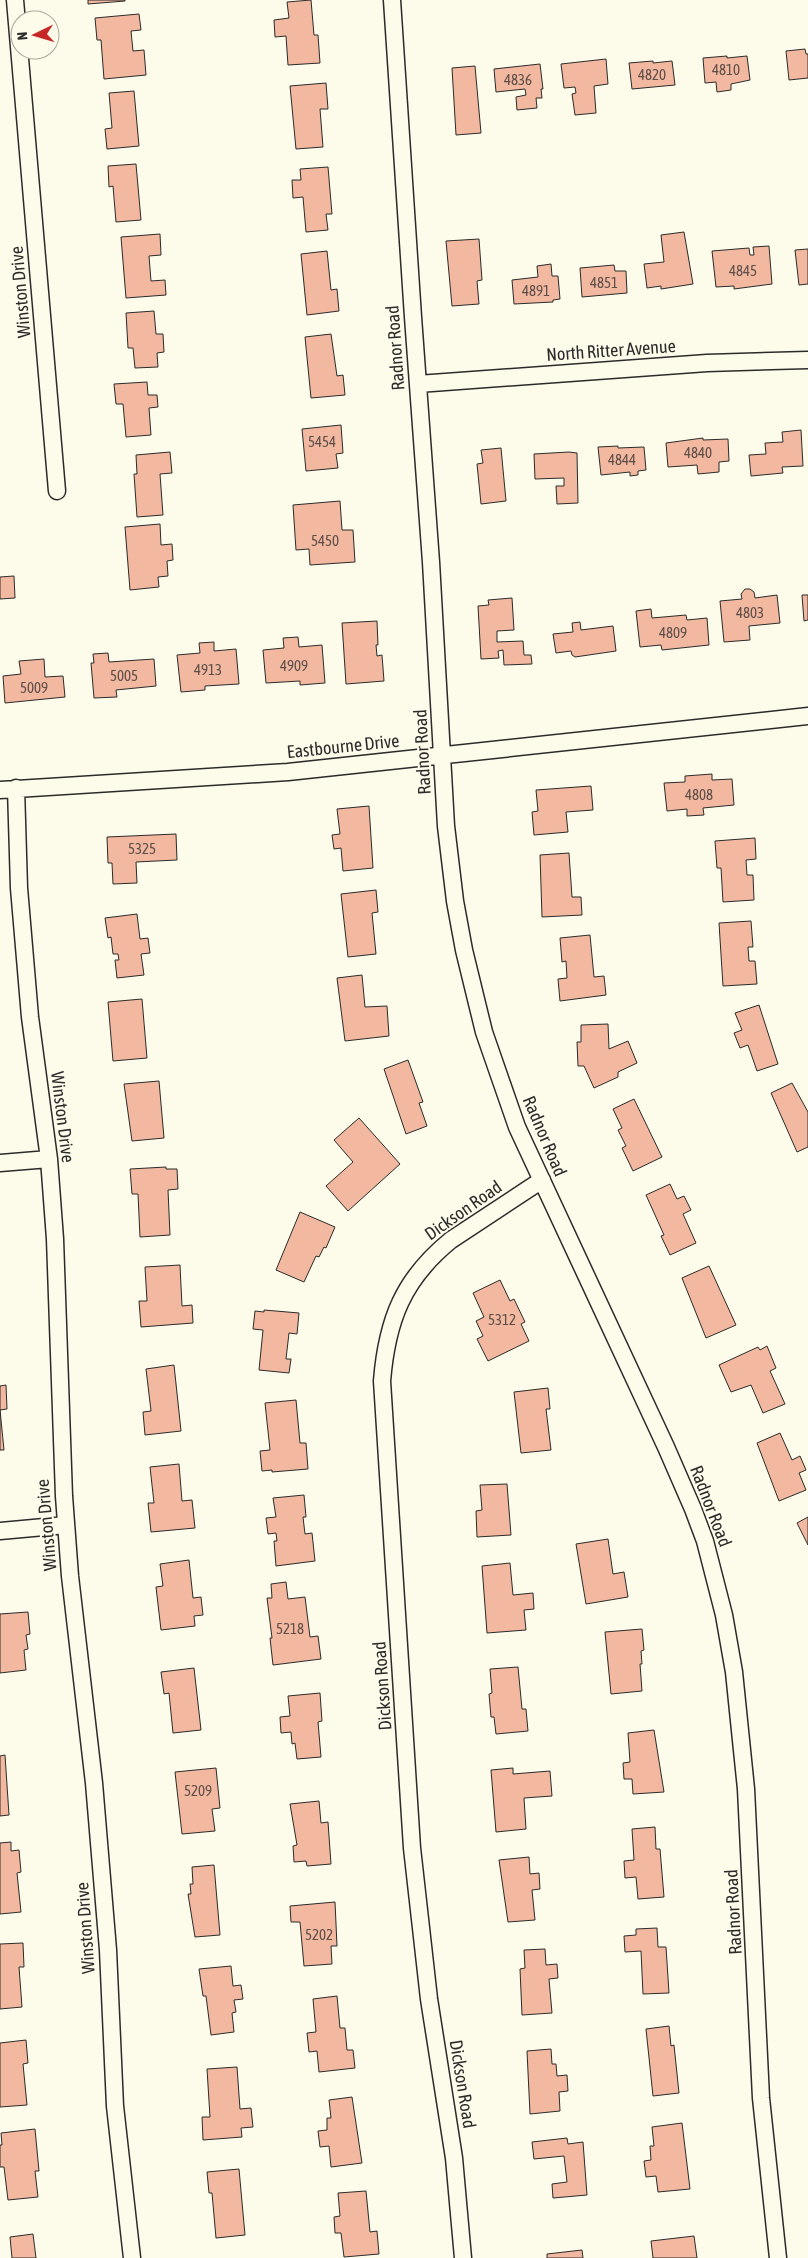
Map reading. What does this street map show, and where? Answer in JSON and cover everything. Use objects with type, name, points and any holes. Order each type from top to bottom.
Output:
[{"type":"street","name":"Winston Drive","points":[[15,0],[57,491]]},
{"type":"street","name":"Radnor Road","points":[[392,0],[431,562],[442,755],[452,876],[466,960],[491,1056],[517,1127],[693,1509],[705,1541],[724,1615],[734,1672],[746,1789],[761,2098],[778,2258]]},
{"type":"street","name":"North Ritter Avenue","points":[[418,384],[707,363],[808,360]]},
{"type":"street","name":"Eastbourne Drive","points":[[8,789],[288,772],[808,716]]},
{"type":"street","name":"Winston Drive","points":[[8,789],[28,997],[49,1159],[55,1240],[62,1467],[66,1525],[94,1783],[108,1950],[115,2106],[132,2258]]},
{"type":"street","points":[[0,1164],[49,1159]]},
{"type":"street","name":"Dickson Road","points":[[463,2258],[454,2158],[429,1999],[412,1848],[382,1381],[387,1338],[406,1289],[416,1275],[436,1252],[451,1240],[542,1180]]},
{"type":"street","points":[[0,1531],[66,1525]]},
{"type":"building","points":[[88,0],[125,0],[125,1],[88,4]]},
{"type":"building","points":[[311,0],[314,35],[318,35],[320,63],[288,65],[286,36],[275,37],[274,20],[289,18],[287,2]]},
{"type":"building","points":[[139,14],[141,30],[131,31],[133,51],[144,50],[146,75],[104,79],[101,40],[97,40],[95,18]]},
{"type":"building","points":[[805,49],[806,54],[808,54],[808,78],[789,80],[786,51]]},
{"type":"building","points":[[727,56],[727,58],[747,56],[750,80],[731,84],[731,90],[717,92],[716,82],[705,83],[703,58]]},
{"type":"building","points":[[606,59],[608,84],[594,86],[596,113],[575,115],[572,94],[576,93],[575,87],[564,88],[561,64]]},
{"type":"building","points":[[653,61],[653,63],[672,61],[675,85],[632,89],[629,63]]},
{"type":"building","points":[[540,64],[543,89],[541,89],[542,98],[536,98],[537,108],[517,110],[516,97],[526,95],[525,89],[496,92],[494,69]]},
{"type":"building","points":[[475,66],[481,133],[456,135],[452,68]]},
{"type":"building","points":[[326,83],[328,109],[320,109],[323,147],[296,149],[290,86]]},
{"type":"building","points":[[134,91],[139,146],[107,149],[105,129],[112,128],[109,93]]},
{"type":"building","points":[[136,164],[141,220],[116,222],[113,186],[109,187],[108,166]]},
{"type":"building","points":[[328,167],[332,214],[326,214],[328,230],[306,232],[303,197],[293,198],[292,180],[301,180],[300,169]]},
{"type":"building","points":[[684,232],[693,284],[661,289],[661,286],[647,288],[644,264],[664,262],[661,235]]},
{"type":"building","points":[[160,234],[161,255],[149,256],[151,281],[165,280],[166,295],[126,298],[121,237]]},
{"type":"building","points":[[479,239],[482,280],[477,281],[479,304],[452,306],[446,241]]},
{"type":"building","points":[[769,246],[772,284],[734,289],[734,286],[716,287],[712,251],[749,248],[750,255],[754,255],[753,247]]},
{"type":"building","points":[[808,249],[808,284],[799,285],[795,250]]},
{"type":"building","points":[[327,251],[331,290],[337,289],[339,311],[307,315],[301,254]]},
{"type":"building","points":[[551,264],[552,276],[558,276],[560,299],[553,300],[553,302],[514,304],[512,280],[538,277],[537,266]]},
{"type":"building","points":[[614,265],[615,271],[626,271],[627,293],[582,297],[580,268]]},
{"type":"building","points":[[154,311],[156,334],[163,334],[164,352],[157,353],[158,367],[135,368],[133,348],[128,348],[126,313]]},
{"type":"building","points":[[331,334],[337,376],[343,375],[345,395],[311,398],[305,337]]},
{"type":"building","points":[[147,382],[148,395],[157,395],[158,407],[149,408],[151,435],[126,437],[123,404],[116,404],[114,384]]},
{"type":"building","points":[[341,425],[343,453],[336,454],[338,468],[306,471],[302,429]]},
{"type":"building","points":[[801,430],[803,466],[782,467],[783,473],[751,476],[749,455],[766,454],[765,443],[783,442],[782,432]]},
{"type":"building","points":[[703,438],[703,440],[728,439],[729,461],[719,462],[719,472],[698,474],[697,465],[668,467],[666,443]]},
{"type":"building","points":[[618,446],[618,448],[644,447],[646,470],[638,471],[638,475],[630,476],[630,472],[601,475],[598,447]]},
{"type":"building","points":[[501,448],[506,501],[481,504],[477,464],[483,463],[481,450]]},
{"type":"building","points":[[170,452],[172,473],[160,474],[163,515],[137,517],[134,474],[137,474],[136,455]]},
{"type":"building","points":[[577,453],[578,503],[557,504],[556,486],[564,486],[564,478],[535,479],[534,454]]},
{"type":"building","points":[[340,501],[342,530],[353,530],[355,562],[310,565],[309,549],[296,550],[293,505]]},
{"type":"building","points":[[160,524],[161,545],[172,544],[173,560],[167,561],[168,576],[158,577],[159,587],[130,590],[125,527]]},
{"type":"building","points":[[14,576],[15,598],[0,599],[0,577]]},
{"type":"building","points":[[745,589],[750,589],[754,592],[755,598],[777,595],[780,623],[749,626],[750,640],[724,642],[720,601],[742,599],[741,594]]},
{"type":"building","points":[[802,595],[808,595],[808,620],[804,621]]},
{"type":"building","points":[[512,598],[514,630],[497,631],[497,642],[523,641],[524,655],[531,655],[532,664],[504,665],[503,650],[498,651],[499,658],[481,659],[478,606],[489,605],[488,600]]},
{"type":"building","points":[[651,609],[652,618],[686,615],[687,620],[707,618],[709,645],[662,650],[661,645],[640,647],[636,611]]},
{"type":"building","points":[[377,621],[377,656],[382,655],[384,681],[346,684],[342,623]]},
{"type":"building","points":[[580,622],[581,630],[613,626],[616,651],[575,657],[571,651],[556,653],[553,634],[573,632],[572,623]]},
{"type":"building","points":[[298,637],[299,647],[322,645],[325,683],[300,685],[300,681],[266,683],[263,650],[284,648],[283,638]]},
{"type":"building","points":[[214,642],[214,651],[236,649],[239,684],[205,686],[205,690],[181,692],[177,655],[200,653],[199,643]]},
{"type":"building","points":[[108,653],[109,662],[154,659],[156,686],[116,690],[117,697],[94,698],[91,663],[94,663],[93,654]]},
{"type":"building","points":[[44,659],[45,677],[63,676],[65,697],[5,703],[3,676],[21,674],[19,661]]},
{"type":"building","points":[[712,774],[712,780],[732,779],[734,805],[703,808],[704,815],[687,816],[687,809],[667,811],[664,783],[685,782],[685,776]]},
{"type":"building","points":[[591,786],[593,810],[566,812],[568,832],[534,835],[532,812],[538,811],[536,790]]},
{"type":"building","points":[[369,806],[373,868],[343,871],[341,848],[334,849],[332,835],[340,834],[337,809]]},
{"type":"building","points":[[176,834],[177,860],[136,862],[137,883],[113,884],[112,863],[108,863],[107,837]]},
{"type":"building","points":[[755,838],[756,859],[746,860],[747,875],[753,875],[754,900],[723,902],[721,868],[717,868],[715,841]]},
{"type":"building","points":[[569,853],[572,897],[581,897],[582,915],[542,917],[540,855]]},
{"type":"building","points":[[376,890],[378,912],[372,913],[376,954],[348,957],[341,894]]},
{"type":"building","points":[[137,914],[140,939],[148,938],[150,953],[141,954],[144,975],[117,978],[115,960],[119,960],[118,954],[113,954],[111,937],[108,938],[105,918]]},
{"type":"building","points":[[751,921],[753,947],[748,947],[749,961],[755,961],[757,984],[723,986],[719,923]]},
{"type":"building","points":[[590,935],[594,977],[604,976],[606,995],[560,1001],[558,979],[567,978],[566,961],[562,962],[560,938]]},
{"type":"building","points":[[362,975],[365,1007],[387,1006],[389,1036],[345,1041],[337,978]]},
{"type":"building","points":[[142,999],[147,1058],[113,1061],[108,1002]]},
{"type":"building","points":[[759,1005],[778,1064],[757,1071],[748,1045],[740,1048],[734,1033],[742,1030],[735,1013]]},
{"type":"building","points":[[608,1024],[609,1049],[628,1041],[637,1063],[618,1072],[618,1077],[594,1088],[584,1066],[578,1066],[577,1042],[581,1042],[581,1025]]},
{"type":"building","points":[[408,1060],[423,1102],[419,1103],[427,1126],[406,1134],[384,1069]]},
{"type":"building","points":[[159,1081],[164,1138],[132,1141],[124,1084]]},
{"type":"building","points":[[792,1083],[808,1112],[808,1147],[797,1152],[771,1093]]},
{"type":"building","points":[[634,1099],[662,1157],[633,1171],[622,1148],[626,1146],[618,1130],[622,1128],[613,1109]]},
{"type":"building","points":[[359,1118],[400,1164],[348,1211],[326,1186],[353,1162],[334,1140]]},
{"type":"building","points":[[166,1167],[166,1169],[177,1169],[178,1189],[168,1190],[170,1235],[140,1237],[138,1194],[132,1194],[130,1169]]},
{"type":"building","points":[[670,1184],[677,1199],[684,1196],[691,1210],[683,1214],[696,1243],[670,1255],[661,1236],[664,1235],[646,1195]]},
{"type":"building","points":[[300,1212],[335,1227],[326,1248],[324,1247],[319,1257],[316,1256],[304,1282],[276,1270]]},
{"type":"building","points":[[180,1265],[182,1306],[192,1305],[193,1323],[141,1327],[139,1301],[147,1301],[145,1267]]},
{"type":"building","points":[[709,1266],[736,1325],[706,1338],[682,1278]]},
{"type":"building","points":[[500,1280],[510,1301],[514,1299],[525,1322],[521,1324],[529,1341],[488,1361],[477,1339],[483,1336],[476,1321],[484,1317],[473,1293]]},
{"type":"building","points":[[264,1310],[299,1313],[297,1334],[289,1333],[286,1359],[291,1359],[289,1373],[259,1370],[263,1330],[253,1329],[255,1311],[264,1312]]},
{"type":"building","points":[[767,1346],[776,1368],[770,1371],[785,1404],[763,1413],[751,1385],[731,1392],[719,1365],[758,1347],[760,1350]]},
{"type":"building","points":[[174,1365],[181,1431],[145,1435],[143,1412],[151,1411],[146,1369]]},
{"type":"building","points":[[6,1385],[7,1409],[0,1410],[0,1386]]},
{"type":"building","points":[[548,1388],[550,1409],[546,1409],[551,1450],[521,1453],[514,1392]]},
{"type":"building","points":[[296,1400],[300,1443],[306,1443],[308,1469],[262,1471],[260,1451],[270,1450],[265,1403]]},
{"type":"building","points":[[0,1410],[4,1450],[0,1450]]},
{"type":"building","points":[[780,1433],[792,1460],[800,1456],[806,1470],[799,1473],[806,1490],[779,1501],[757,1443]]},
{"type":"building","points":[[179,1464],[182,1501],[192,1500],[195,1528],[151,1532],[148,1503],[154,1503],[150,1467]]},
{"type":"building","points":[[507,1484],[511,1535],[477,1537],[476,1511],[482,1510],[480,1485]]},
{"type":"building","points":[[304,1495],[306,1517],[303,1517],[305,1534],[312,1533],[315,1561],[276,1566],[274,1541],[277,1541],[276,1533],[268,1534],[266,1518],[276,1517],[273,1498]]},
{"type":"building","points":[[808,1517],[808,1545],[797,1523]]},
{"type":"building","points":[[608,1539],[613,1574],[624,1572],[628,1597],[586,1604],[576,1544]]},
{"type":"building","points":[[189,1560],[193,1598],[201,1597],[203,1615],[194,1616],[195,1626],[161,1630],[156,1587],[163,1586],[160,1564]]},
{"type":"building","points":[[510,1563],[513,1595],[533,1593],[534,1609],[524,1610],[526,1630],[487,1633],[482,1566]]},
{"type":"building","points":[[286,1582],[288,1599],[305,1597],[310,1637],[318,1636],[321,1659],[273,1665],[267,1598],[272,1598],[271,1584]]},
{"type":"building","points":[[28,1612],[30,1634],[26,1635],[28,1649],[24,1650],[26,1670],[0,1673],[0,1614]]},
{"type":"building","points":[[642,1629],[644,1650],[641,1651],[642,1664],[640,1664],[642,1691],[611,1694],[605,1632]]},
{"type":"building","points":[[518,1667],[522,1709],[526,1709],[528,1731],[496,1734],[494,1717],[491,1717],[489,1694],[492,1693],[490,1669]]},
{"type":"building","points":[[194,1668],[201,1730],[173,1733],[169,1693],[164,1694],[161,1672]]},
{"type":"building","points":[[320,1693],[322,1721],[318,1722],[321,1757],[297,1759],[295,1743],[292,1744],[291,1732],[281,1733],[280,1717],[290,1716],[288,1696]]},
{"type":"building","points":[[654,1730],[664,1792],[633,1794],[632,1779],[624,1779],[623,1763],[630,1762],[628,1733]]},
{"type":"building","points":[[5,1755],[9,1815],[0,1816],[0,1756]]},
{"type":"building","points":[[216,1768],[220,1808],[212,1809],[215,1831],[182,1834],[175,1772]]},
{"type":"building","points":[[513,1768],[513,1774],[550,1771],[552,1796],[524,1798],[526,1829],[496,1832],[491,1770]]},
{"type":"building","points":[[319,1801],[321,1823],[328,1822],[331,1864],[307,1866],[306,1861],[294,1862],[293,1846],[297,1845],[290,1804]]},
{"type":"building","points":[[655,1827],[656,1849],[660,1849],[664,1897],[638,1899],[636,1877],[625,1878],[624,1861],[634,1860],[632,1829]]},
{"type":"building","points":[[11,1842],[11,1851],[19,1850],[21,1872],[17,1873],[21,1912],[0,1914],[0,1843]]},
{"type":"building","points":[[529,1857],[530,1874],[539,1873],[540,1889],[532,1890],[535,1920],[508,1922],[499,1860]]},
{"type":"building","points":[[214,1865],[220,1935],[195,1937],[188,1894],[191,1894],[190,1884],[193,1884],[192,1867]]},
{"type":"building","points":[[335,1902],[337,1946],[331,1946],[332,1964],[304,1966],[300,1922],[291,1922],[290,1906]]},
{"type":"building","points":[[657,1928],[658,1947],[666,1947],[669,1993],[643,1994],[641,1951],[625,1952],[624,1936],[636,1935],[636,1929]]},
{"type":"building","points":[[23,1943],[24,1967],[19,1967],[22,2007],[0,2009],[0,1944]]},
{"type":"building","points":[[545,1949],[546,1965],[557,1964],[558,1978],[549,1979],[552,2013],[522,2015],[520,1969],[525,1968],[524,1950]]},
{"type":"building","points":[[231,1966],[233,1986],[241,1985],[243,1999],[234,2000],[236,2012],[232,2013],[234,2032],[211,2035],[206,1996],[203,1996],[199,1969]]},
{"type":"building","points":[[337,1996],[340,2028],[345,2028],[347,2050],[353,2050],[355,2068],[319,2072],[317,2051],[309,2052],[307,2033],[316,2032],[313,1999]]},
{"type":"building","points":[[669,2026],[671,2046],[674,2045],[679,2093],[653,2096],[646,2029]]},
{"type":"building","points":[[26,2040],[28,2063],[23,2064],[27,2105],[0,2107],[0,2043]]},
{"type":"building","points":[[551,2049],[552,2064],[556,2064],[557,2076],[567,2075],[568,2091],[559,2092],[560,2111],[530,2114],[527,2051]]},
{"type":"building","points":[[237,2067],[240,2109],[251,2108],[253,2127],[241,2128],[242,2137],[203,2140],[202,2117],[210,2117],[207,2069]]},
{"type":"building","points":[[352,2097],[362,2163],[331,2167],[329,2146],[320,2147],[318,2131],[327,2130],[327,2118],[331,2118],[329,2100]]},
{"type":"building","points":[[682,2123],[690,2189],[658,2192],[656,2176],[646,2177],[644,2161],[651,2160],[650,2146],[654,2146],[652,2127]]},
{"type":"building","points":[[35,2129],[39,2171],[35,2171],[38,2197],[8,2200],[4,2167],[0,2167],[1,2133]]},
{"type":"building","points":[[567,2138],[568,2144],[583,2142],[587,2195],[553,2198],[552,2184],[567,2182],[564,2156],[534,2159],[532,2142]]},
{"type":"building","points":[[239,2169],[245,2235],[216,2238],[212,2193],[209,2193],[207,2172]]},
{"type":"building","points":[[366,2191],[370,2232],[377,2231],[379,2254],[344,2257],[341,2233],[335,2233],[334,2217],[340,2216],[338,2193]]},
{"type":"building","points":[[33,2234],[36,2258],[12,2258],[10,2237]]},
{"type":"building","points":[[694,2236],[697,2258],[653,2258],[651,2241]]},
{"type":"building","points":[[582,2250],[583,2258],[547,2258],[547,2254]]}]
